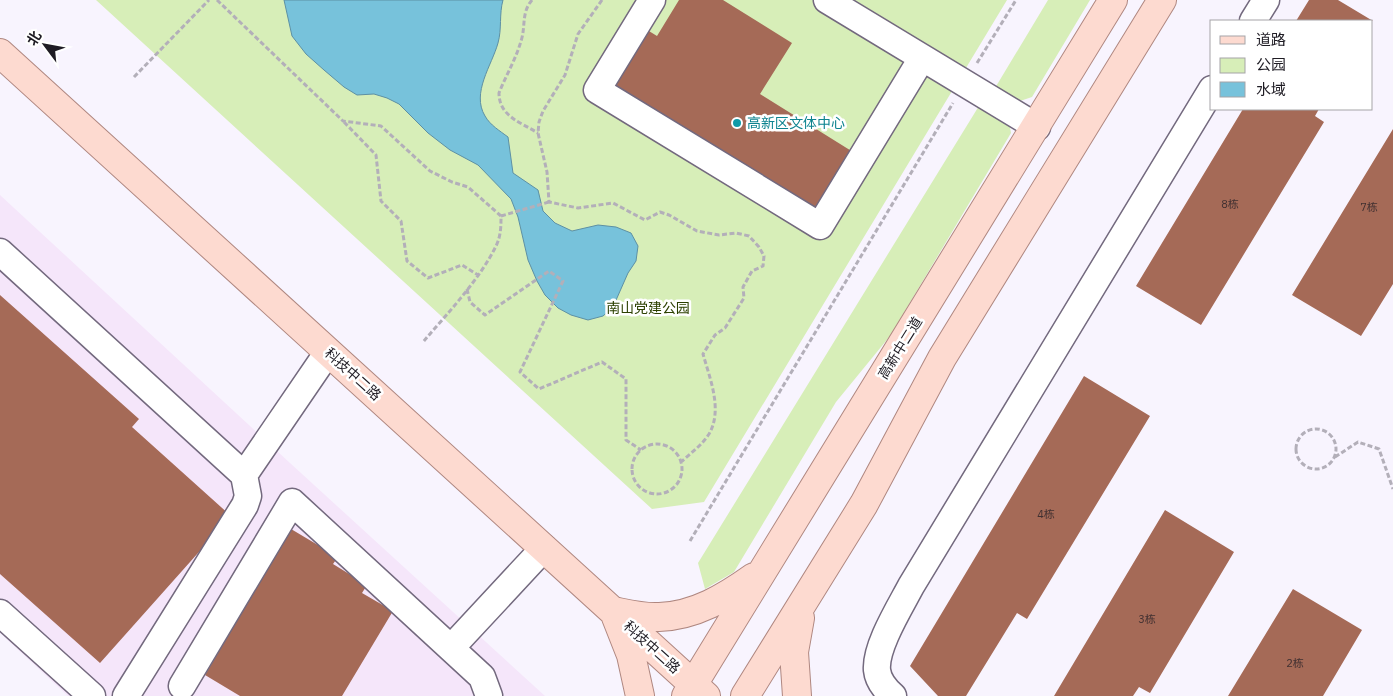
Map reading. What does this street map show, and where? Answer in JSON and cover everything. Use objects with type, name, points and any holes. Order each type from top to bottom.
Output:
[{"type":"main road","name":"高新中二道","points":[[695,692],[762,571],[1114,0]]},
{"type":"main road","points":[[745,696],[864,504],[942,358],[1162,0]]},
{"type":"main road","name":"科技中二路","points":[[0,53],[613,611],[695,692]]},
{"type":"main road","points":[[640,696],[630,655],[613,611],[659,618],[684,614],[709,606],[735,591],[762,571]]},
{"type":"main road","points":[[797,696],[794,652],[798,625],[807,597]]},
{"type":"lane","points":[[652,0],[597,90],[820,226],[922,58]]},
{"type":"lane","points":[[827,0],[1037,127]]},
{"type":"lane","points":[[1254,20],[1266,0]]},
{"type":"lane","points":[[893,696],[881,682],[877,670],[879,655],[886,634],[911,586],[1210,92]]},
{"type":"lane","points":[[0,252],[244,475],[248,496],[245,505],[126,696]]},
{"type":"lane","points":[[244,475],[328,352]]},
{"type":"lane","points":[[182,686],[292,502],[482,677],[489,696]]},
{"type":"lane","points":[[451,648],[544,548]]},
{"type":"lane","points":[[0,613],[92,696]]},
{"type":"path","points":[[134,77],[209,0]]},
{"type":"path","points":[[217,0],[376,155],[381,202],[401,222],[407,261],[428,278],[462,265],[478,275]]},
{"type":"path","points":[[532,0],[527,5],[521,40],[499,93],[499,100],[502,109],[508,116],[538,133]]},
{"type":"path","points":[[597,0],[598,5]]},
{"type":"path","points":[[547,203],[547,172],[538,133],[539,122],[543,111],[564,75],[578,34],[602,0]]},
{"type":"path","points":[[690,541],[1016,0]]},
{"type":"path","points":[[343,121],[381,126],[430,171],[452,182],[468,187],[501,216],[501,230],[496,245],[478,275],[423,342]]},
{"type":"path","points":[[501,216],[547,203],[578,208],[613,203],[645,220],[660,212],[697,231],[719,235],[736,233],[749,236],[759,247],[764,256],[763,266],[752,271],[743,287],[744,298],[726,328],[715,335],[703,354],[713,391],[716,411],[710,433],[700,446],[681,462]]},
{"type":"path","points":[[467,288],[470,302],[485,315],[549,271],[563,281],[520,372],[539,389],[602,362],[626,379],[626,440],[641,450]]},
{"type":"path","points":[[1334,457],[1336,444],[1328,433],[1316,428],[1303,434],[1299,439],[1296,451],[1302,463],[1307,466],[1320,468],[1358,442],[1379,450],[1393,489]]},
{"type":"path","points":[[664,444],[677,454],[682,470],[676,485],[662,493],[646,491],[635,480],[632,472],[632,464],[641,450],[648,446],[664,444]]},
{"type":"shaded area","points":[[0,195],[545,696],[68,696],[0,633]]},
{"type":"green space","name":"南山党建公园","points":[[96,0],[1007,0],[704,502],[652,509]]},
{"type":"green space","points":[[1048,0],[1090,0],[1032,97],[1017,102],[995,88]]},
{"type":"green space","points":[[982,101],[1008,116],[1011,133],[890,336],[836,402],[734,572],[705,589],[698,563]]},
{"type":"water","points":[[284,0],[503,0],[499,38],[481,89],[481,107],[485,116],[495,128],[508,137],[513,173],[538,190],[543,211],[555,223],[572,231],[598,225],[616,227],[631,233],[638,246],[636,261],[628,273],[613,307],[603,316],[588,320],[571,315],[558,308],[545,295],[537,281],[528,260],[518,217],[511,199],[478,165],[450,150],[428,133],[399,104],[374,94],[357,95],[324,70],[306,54],[292,36]]},
{"type":"building","name":"高新区文体中心","points":[[679,0],[723,0],[792,43],[760,94],[853,152],[815,214],[608,86],[644,28],[657,36]]},
{"type":"building","points":[[1309,0],[1338,0],[1371,20],[1297,20]]},
{"type":"building","points":[[1242,110],[1318,110],[1315,116],[1324,122],[1201,325],[1136,286]]},
{"type":"building","points":[[1393,129],[1393,284],[1361,336],[1292,295]]},
{"type":"building","points":[[0,295],[139,419],[132,427],[231,516],[100,663],[0,574]]},
{"type":"building","points":[[1084,376],[1150,416],[1027,619],[1017,613],[966,696],[938,696],[910,666]]},
{"type":"building","points":[[1165,510],[1234,552],[1150,693],[1139,687],[1133,696],[1054,696]]},
{"type":"building","points":[[291,529],[338,557],[333,564],[367,585],[362,593],[393,611],[342,696],[240,696],[205,675]]},
{"type":"building","points":[[1293,589],[1362,630],[1323,696],[1228,696]]},
{"type":"place","name":"高新区文体中心","points":[[737,123]]}]
